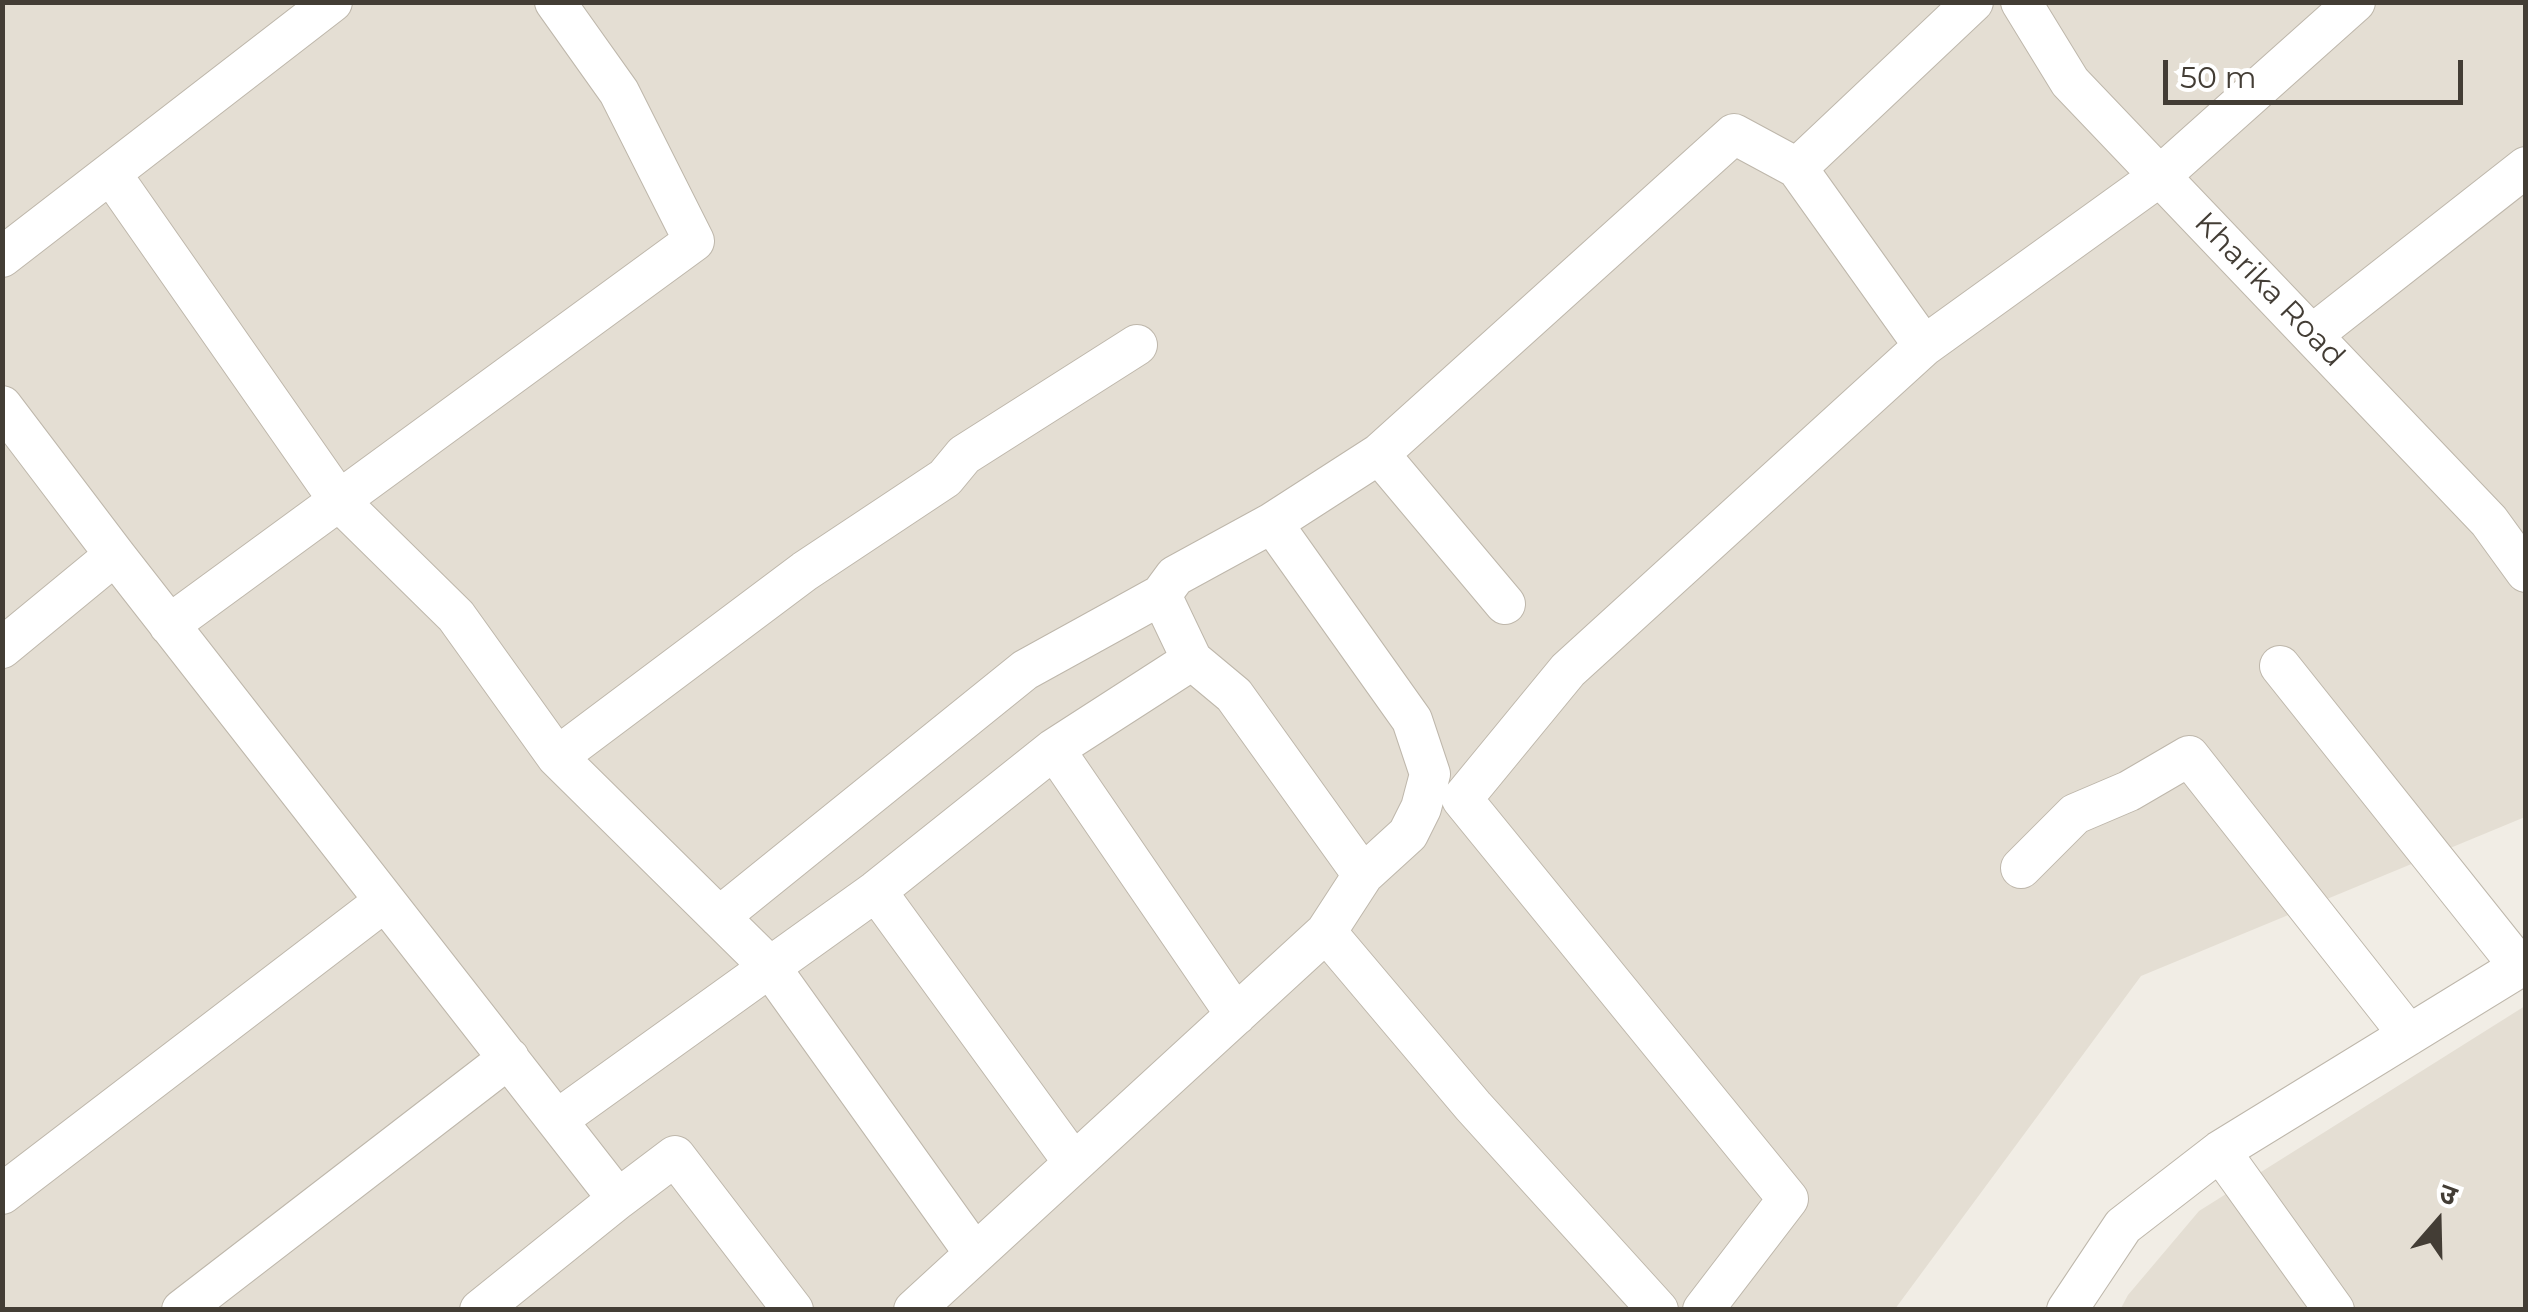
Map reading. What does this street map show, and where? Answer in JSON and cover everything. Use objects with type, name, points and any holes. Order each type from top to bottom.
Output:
[{"type":"street","points":[[2,257],[332,2]]},
{"type":"street","points":[[169,625],[694,241],[619,92],[555,2]]},
{"type":"street","points":[[1797,168],[1974,2]]},
{"type":"street","name":"Kharika Road","points":[[2021,2],[2070,82],[2488,522],[2526,572]]},
{"type":"street","points":[[1702,1310],[1788,1199],[1462,799],[1568,670],[1924,346],[2160,176],[2355,2]]},
{"type":"street","points":[[719,917],[1025,670],[1161,594],[1175,576],[1272,523],[1380,454],[1734,134],[1797,168],[1924,346]]},
{"type":"street","points":[[2312,336],[2526,167]]},
{"type":"street","points":[[112,174],[340,502],[456,616],[557,758],[770,967],[975,1254]]},
{"type":"street","points":[[557,758],[806,570],[945,478],[964,455],[1136,345]]},
{"type":"street","points":[[2,406],[114,555],[618,1198]]},
{"type":"street","points":[[1380,454],[1505,604]]},
{"type":"street","points":[[914,1310],[1326,932],[1363,874],[1408,834],[1421,808],[1430,774],[1412,720],[1272,523]]},
{"type":"street","points":[[2,648],[114,555]]},
{"type":"street","points":[[1161,594],[1192,660],[1234,695],[1363,874]]},
{"type":"street","points":[[557,1120],[876,891],[1054,749],[1192,660]]},
{"type":"street","points":[[2068,1310],[2123,1226],[2220,1151],[2522,965],[2280,666]]},
{"type":"street","points":[[1054,749],[1236,1015]]},
{"type":"street","points":[[2021,868],[2075,814],[2129,791],[2189,756],[2409,1034]]},
{"type":"street","points":[[876,891],[1074,1163]]},
{"type":"street","points":[[2,1194],[386,901]]},
{"type":"street","points":[[1326,932],[1472,1106],[1658,1310]]},
{"type":"street","points":[[182,1310],[508,1058]]},
{"type":"street","points":[[2220,1151],[2334,1310]]},
{"type":"street","points":[[480,1310],[676,1156],[793,1310]]},
{"type":"shaded area","points":[[3,3],[2525,3],[2525,817],[2141,976],[1895,1309],[3,1310]]},
{"type":"shaded area","points":[[2525,1006],[2525,1309],[2120,1310],[2128,1295],[2199,1211]]}]
